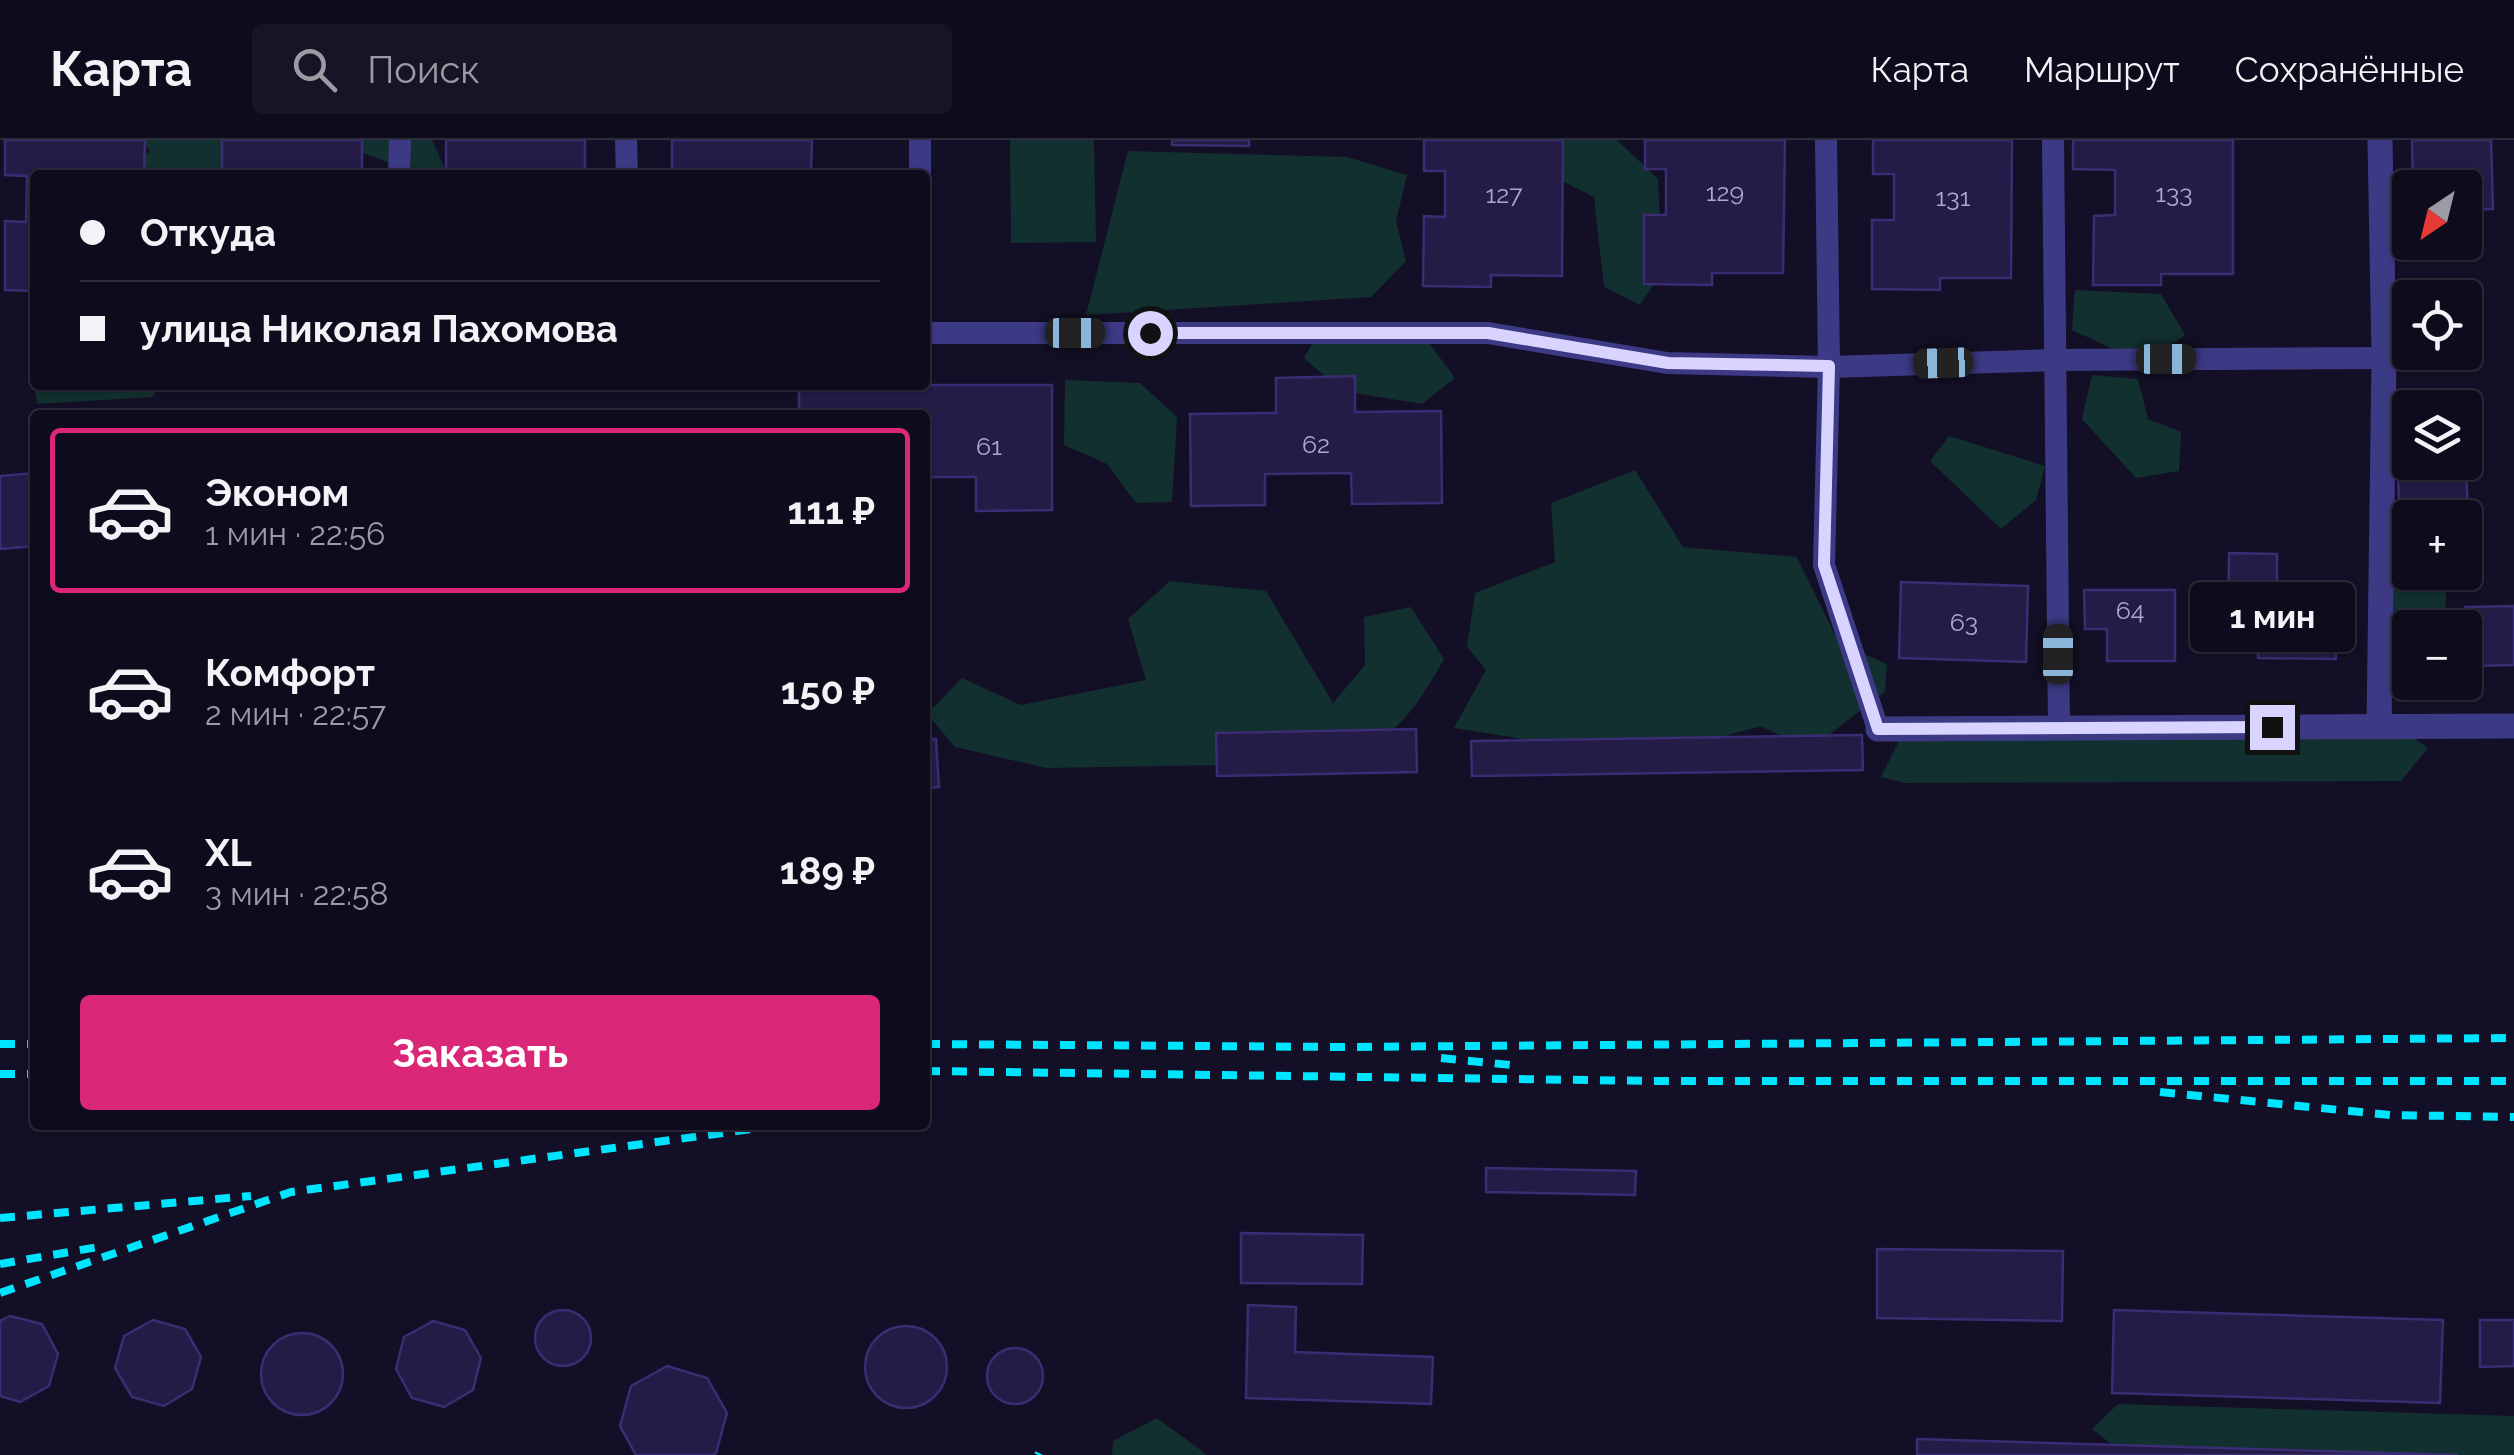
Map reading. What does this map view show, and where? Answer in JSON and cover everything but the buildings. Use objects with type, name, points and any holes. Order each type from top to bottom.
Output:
[{"type":"street","points":[[2380,140],[2384,358],[2380,727]]},
{"type":"street","points":[[1878,729],[2514,726]]},
{"type":"lane","points":[[399,170],[400,140]]},
{"type":"lane","points":[[626,140],[627,170]]},
{"type":"lane","points":[[920,140],[920,170]]},
{"type":"lane","points":[[1826,140],[1829,366],[1824,565],[1878,729]]},
{"type":"lane","points":[[2053,140],[2059,728]]},
{"type":"lane","points":[[930,333],[1488,333],[1668,363],[1829,366],[2384,358]]},
{"type":"green space","points":[[140,140],[224,140],[231,147],[229,170],[125,170],[150,151]]},
{"type":"green space","points":[[328,140],[432,140],[446,170],[409,170]]},
{"type":"green space","points":[[1010,140],[1094,140],[1096,242],[1011,243]]},
{"type":"green space","points":[[1522,140],[1617,140],[1658,179],[1662,272],[1640,305],[1604,287],[1594,197],[1548,174]]},
{"type":"green space","points":[[1128,151],[1347,157],[1407,175],[1396,221],[1406,261],[1371,297],[1086,315]]},
{"type":"green space","points":[[2075,290],[2161,294],[2185,335],[2146,364],[2072,330]]},
{"type":"green space","points":[[1317,335],[1430,344],[1455,378],[1422,404],[1342,391],[1304,358]]},
{"type":"green space","points":[[2092,375],[2138,379],[2148,419],[2181,432],[2179,471],[2136,478],[2082,419]]},
{"type":"green space","points":[[1065,380],[1140,383],[1177,417],[1172,502],[1136,503],[1107,464],[1064,445]]},
{"type":"green space","points":[[35,390],[156,390],[153,397],[37,404]]},
{"type":"green space","points":[[1949,436],[2045,466],[2036,500],[2001,529],[1930,461]]},
{"type":"green space","points":[[1635,470],[1683,547],[1797,557],[1839,643],[1887,664],[1885,692],[1809,750],[1761,726],[1643,758],[1454,728],[1486,670],[1467,647],[1475,593],[1555,562],[1551,503]]},
{"type":"green space","points":[[1170,581],[1266,591],[1333,703],[1365,665],[1364,617],[1411,607],[1444,659],[1404,719],[1347,763],[1047,768],[955,747],[930,718],[930,711],[962,678],[1021,705],[1146,680],[1128,619]]},
{"type":"green space","points":[[2392,590],[2446,590],[2445,610],[2392,610],[2392,652],[2372,646],[2371,613]]},
{"type":"green space","points":[[2404,731],[2428,748],[2401,781],[1905,783],[1881,777],[1899,741]]},
{"type":"green space","points":[[2118,1404],[2514,1416],[2514,1455],[2125,1455],[2092,1429]]},
{"type":"green space","points":[[1157,1418],[1206,1455],[1112,1455],[1113,1441]]},
{"type":"railway","points":[[930,1044],[1342,1047],[2514,1038]]},
{"type":"railway","points":[[0,1044],[30,1044]]},
{"type":"railway","points":[[1441,1058],[1511,1065]]},
{"type":"railway","points":[[930,1071],[1660,1081],[2514,1081]]},
{"type":"railway","points":[[0,1074],[30,1074]]},
{"type":"railway","points":[[2160,1092],[2390,1115],[2514,1117]]},
{"type":"railway","points":[[0,1293],[291,1192],[745,1130]]},
{"type":"railway","points":[[0,1218],[251,1196]]},
{"type":"railway","points":[[0,1264],[98,1247]]},
{"type":"route","points":[[1150,333],[1488,333],[1668,363],[1829,366],[1824,565],[1878,729],[2272,727]]}]
